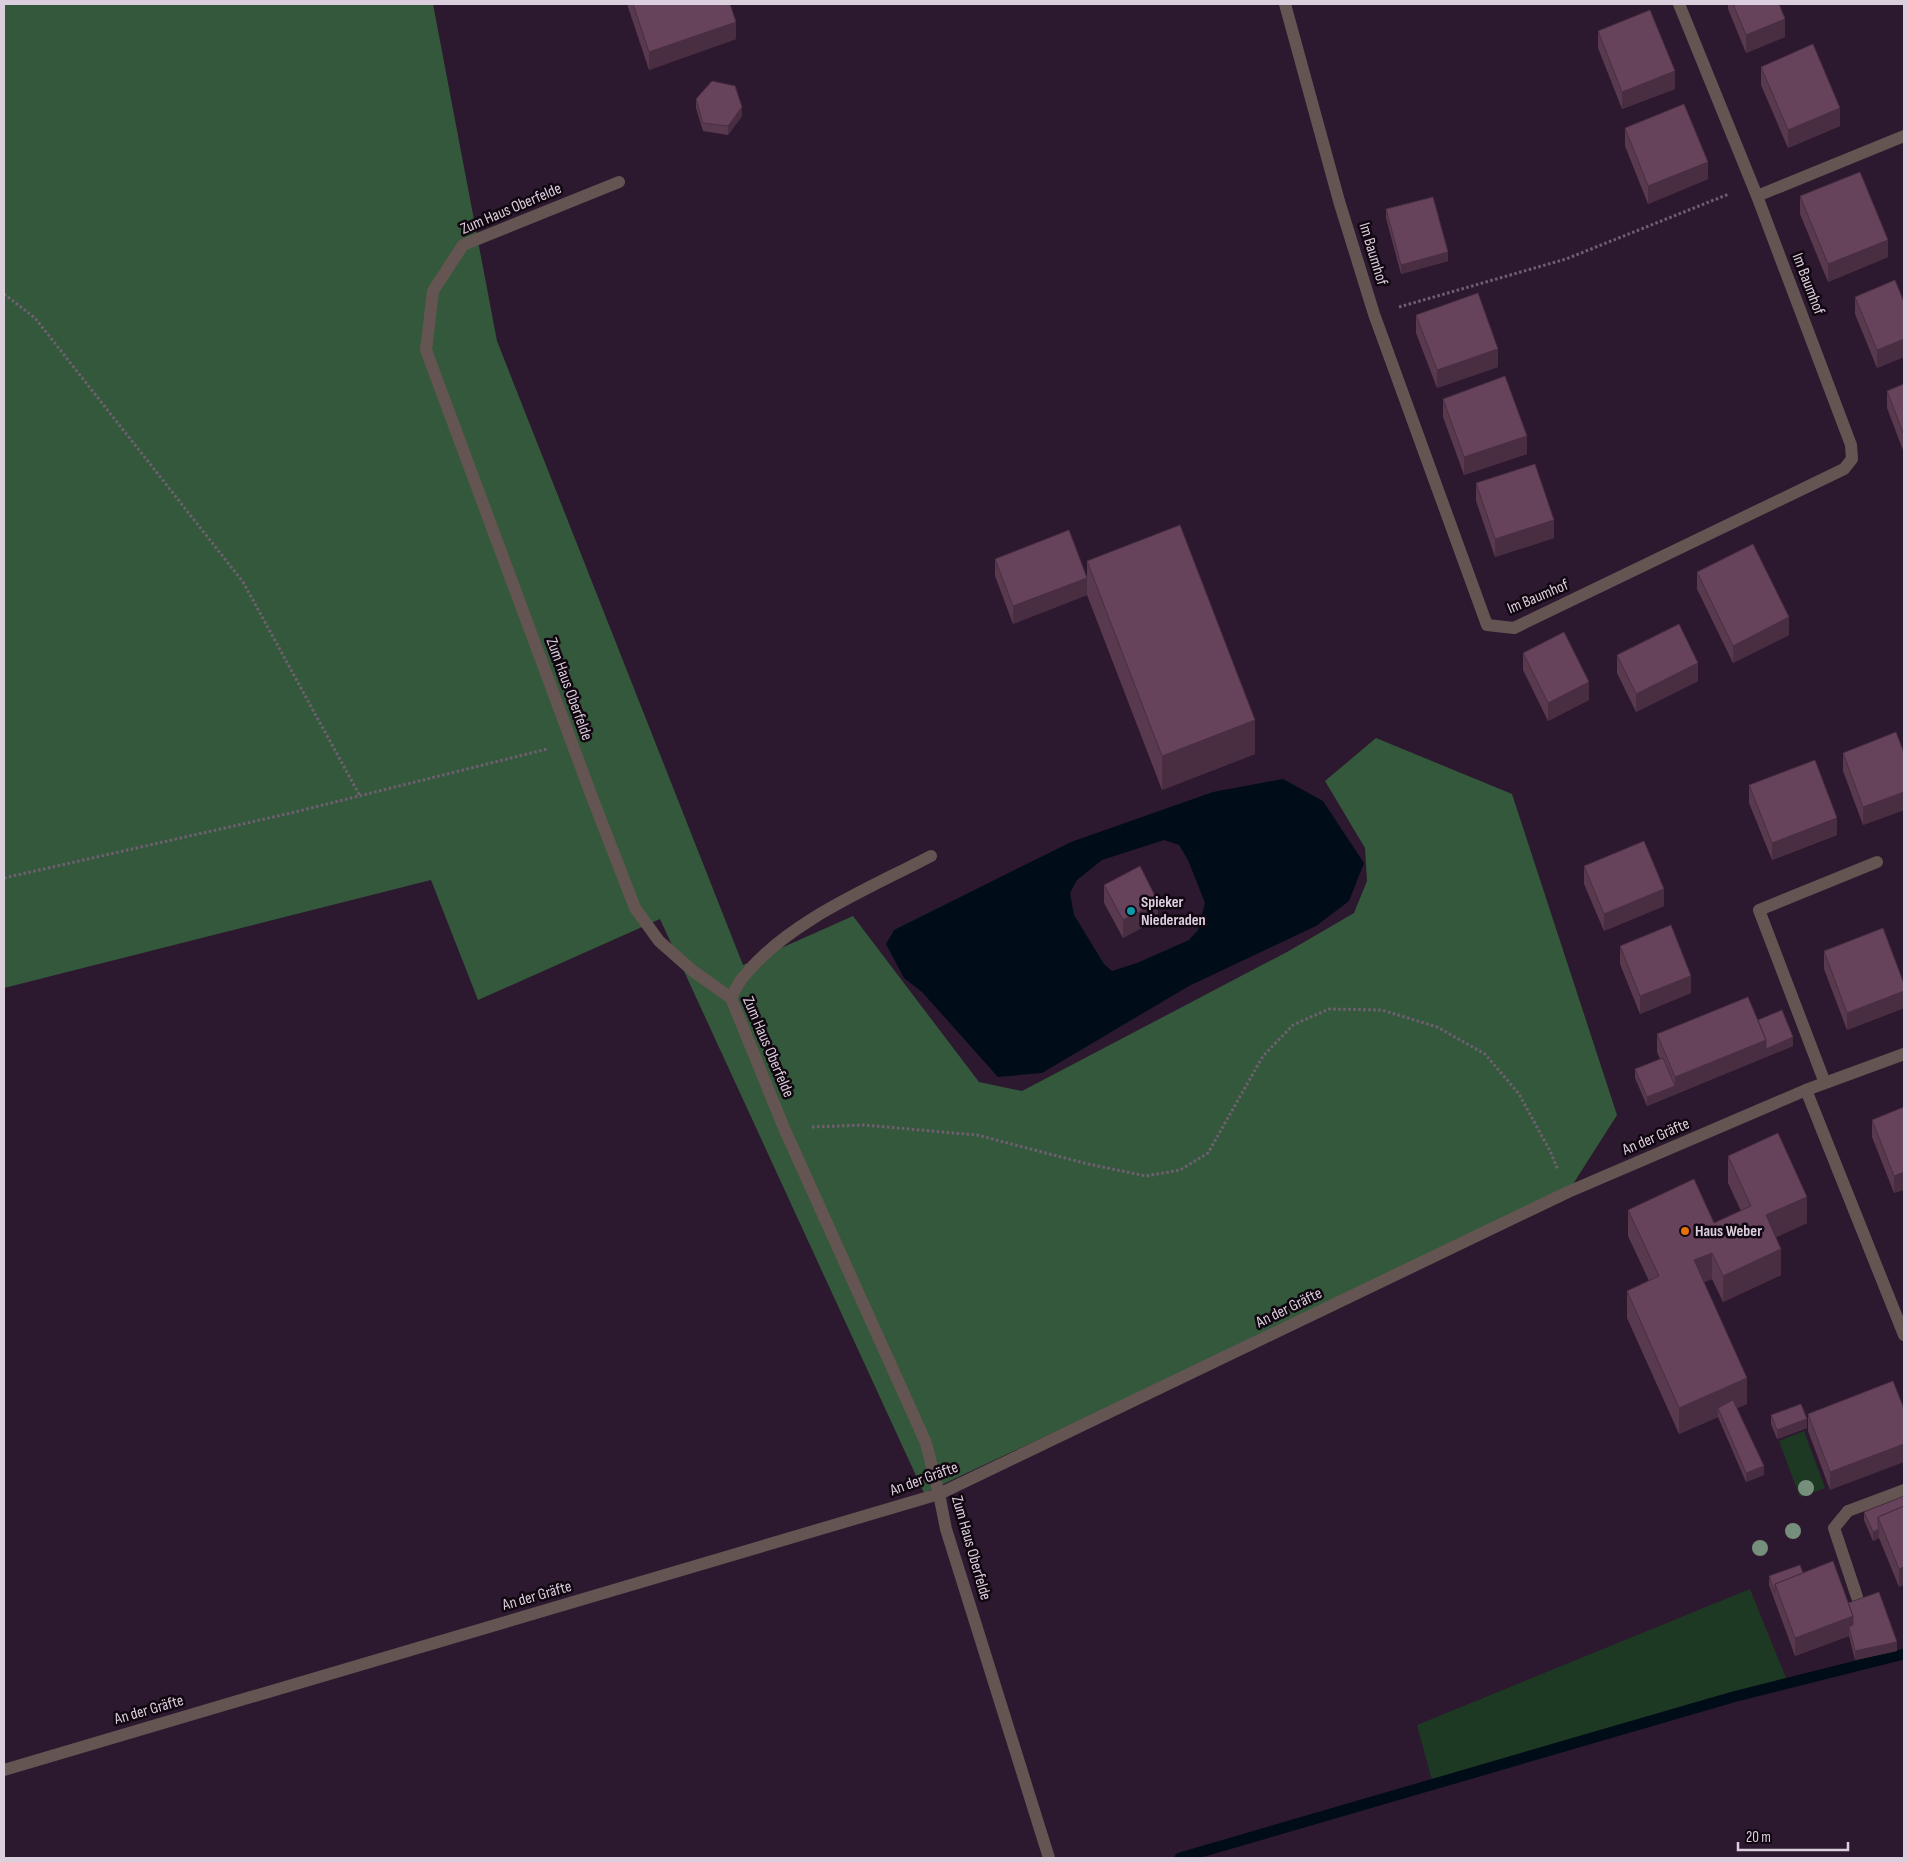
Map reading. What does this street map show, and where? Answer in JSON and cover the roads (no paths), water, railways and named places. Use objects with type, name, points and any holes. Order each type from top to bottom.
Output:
[{"type":"street","name":"Im Baumhof","points":[[1285,4],[1339,201],[1374,314],[1487,625],[1514,628],[1844,469],[1852,459],[1851,445],[1755,190],[1679,4]]},
{"type":"street","points":[[1755,190],[1904,136]]},
{"type":"street","name":"Zum Haus Oberfelde","points":[[619,182],[463,245],[433,291],[426,350],[635,908],[660,941],[693,971],[731,998],[784,1128],[926,1443],[946,1529],[1049,1858]]},
{"type":"street","points":[[731,998],[744,976],[763,955],[804,923],[931,856]]},
{"type":"street","points":[[1825,1083],[1759,910],[1877,862]]},
{"type":"street","name":"An der Gräfte","points":[[4,1770],[939,1494],[1568,1192],[1806,1090],[1904,1054]]},
{"type":"street","points":[[1806,1090],[1904,1335]]},
{"type":"street","points":[[1857,1597],[1834,1528],[1848,1511],[1904,1490]]},
{"type":"waterway","points":[[1180,1858],[1733,1697],[1904,1654]]},
{"type":"place","name":"Spieker Niederaden","points":[[1131,911]]},
{"type":"place","name":"Haus Weber","points":[[1685,1231]]}]
